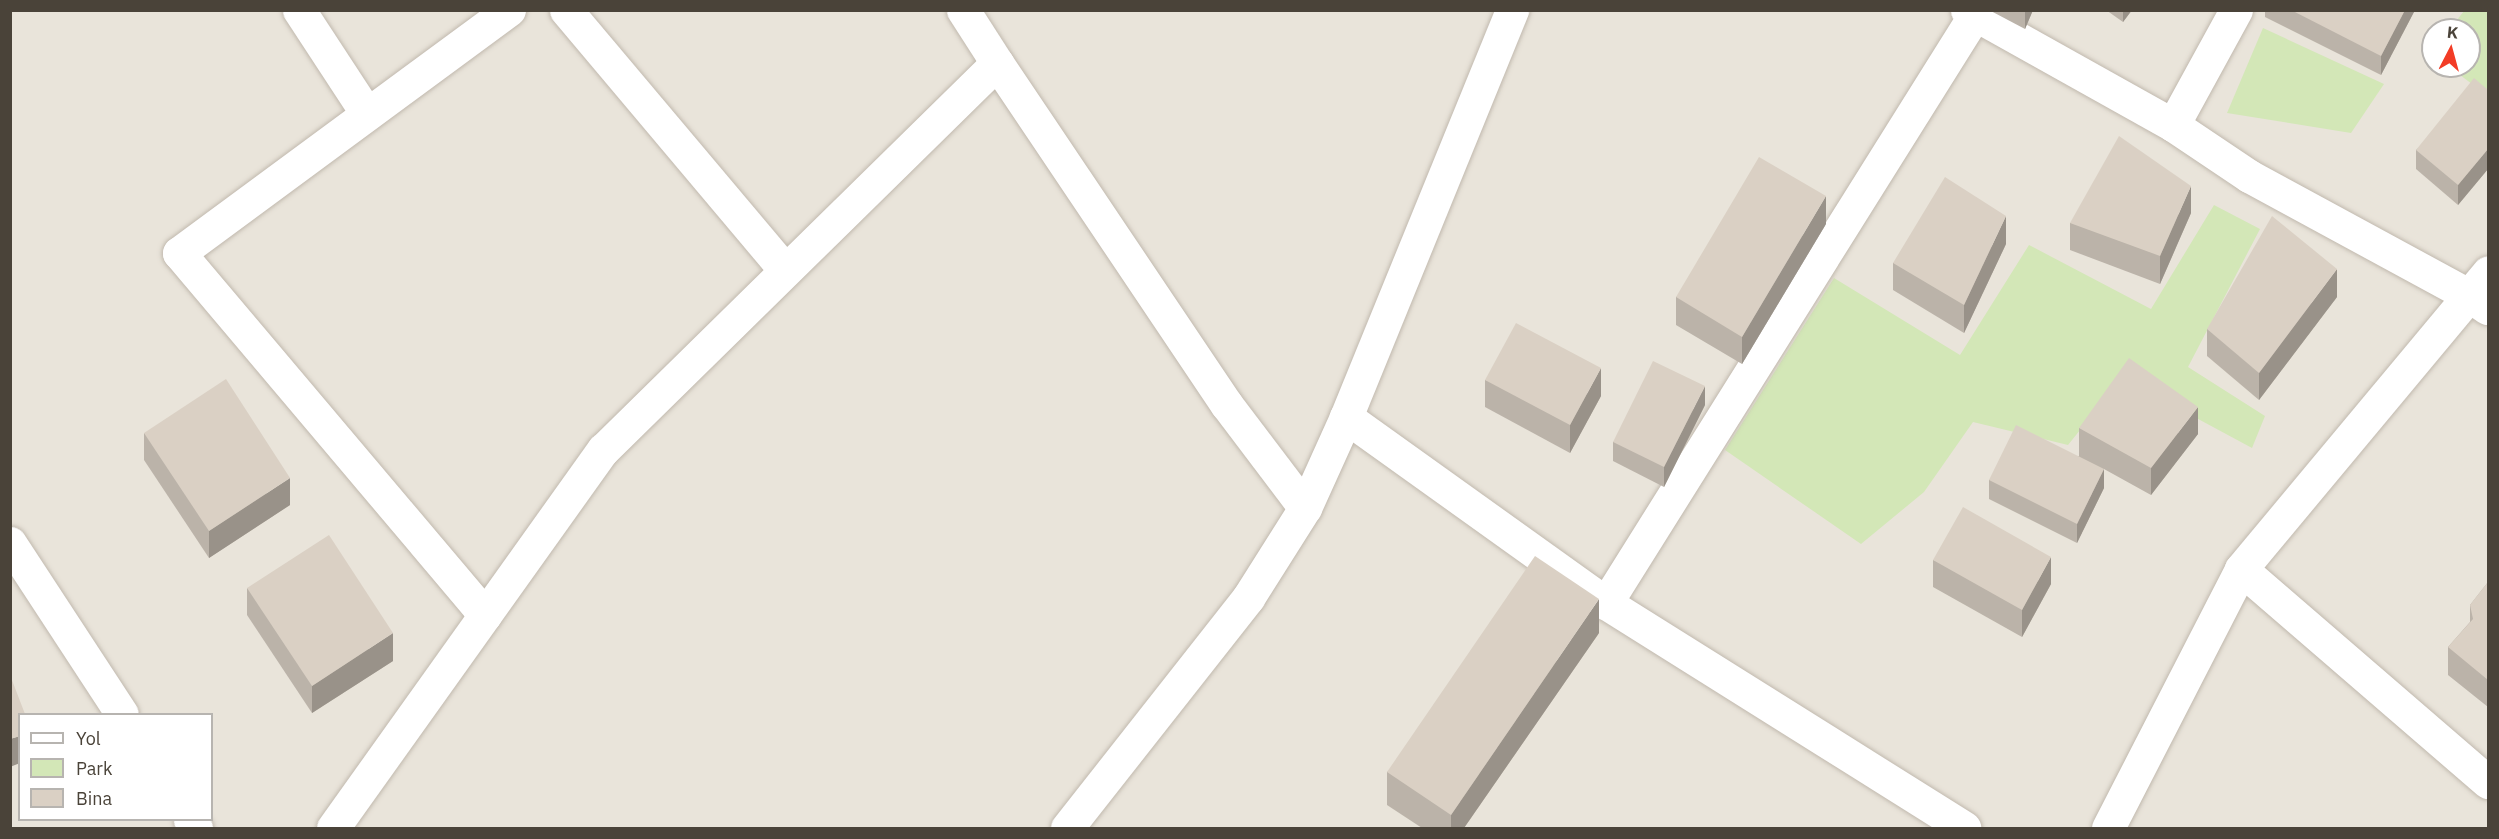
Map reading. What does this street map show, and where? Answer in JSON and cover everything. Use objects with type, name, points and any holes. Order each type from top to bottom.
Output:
[{"type":"street","points":[[299,10],[367,114]]},
{"type":"street","points":[[484,615],[180,253],[509,10]]},
{"type":"street","points":[[566,10],[785,270]]},
{"type":"street","points":[[963,10],[1227,405],[1305,508]]},
{"type":"street","points":[[1067,828],[1248,598],[1305,508],[1346,417],[1512,10]]},
{"type":"street","points":[[2173,125],[2236,10]]},
{"type":"street","points":[[1606,603],[1970,13],[2173,125],[2249,176],[2482,292],[2241,569],[2108,828]]},
{"type":"street","points":[[333,828],[603,450],[997,63]]},
{"type":"street","points":[[1346,417],[1606,603],[1964,828]]},
{"type":"street","points":[[10,543],[121,713]]},
{"type":"street","points":[[2241,569],[2488,783]]},
{"type":"shaded area","points":[[11,11],[2488,11],[2488,828],[11,828]]},
{"type":"green space","points":[[2464,11],[2488,11],[2488,96],[2464,78],[2481,78],[2481,18],[2458,18]]},
{"type":"green space","points":[[2263,28],[2384,84],[2351,133],[2227,113]]},
{"type":"green space","points":[[2214,205],[2260,229],[2188,367],[2265,416],[2252,448],[2122,378],[2068,445],[1973,422],[1924,492],[1861,544],[1725,450],[1834,278],[1960,355],[2029,245],[2151,309]]},
{"type":"building","points":[[2291,10],[2405,10],[2381,56]]},
{"type":"building","points":[[2474,78],[2488,90],[2488,149],[2458,185],[2416,150]]},
{"type":"building","points":[[2119,136],[2191,186],[2160,256],[2070,223]]},
{"type":"building","points":[[1759,157],[1826,196],[1742,337],[1676,297]]},
{"type":"building","points":[[1945,177],[2006,216],[1964,305],[1893,263]]},
{"type":"building","points":[[2272,216],[2337,269],[2259,373],[2207,329]]},
{"type":"building","points":[[1516,323],[1601,368],[1570,425],[1485,380]]},
{"type":"building","points":[[2129,358],[2198,407],[2151,468],[2079,428]]},
{"type":"building","points":[[1653,361],[1705,386],[1664,467],[1613,442]]},
{"type":"building","points":[[226,379],[290,478],[209,531],[144,433]]},
{"type":"building","points":[[2016,425],[2104,469],[2077,524],[1989,480]]},
{"type":"building","points":[[1963,507],[2051,557],[2022,610],[1933,560]]},
{"type":"building","points":[[329,535],[393,633],[312,686],[247,588]]},
{"type":"building","points":[[1535,556],[1599,599],[1451,815],[1387,772]]},
{"type":"building","points":[[2488,582],[2488,680],[2448,647],[2473,619],[2470,605]]},
{"type":"building","points":[[10,675],[25,713],[18,713],[18,737],[10,739]]}]
